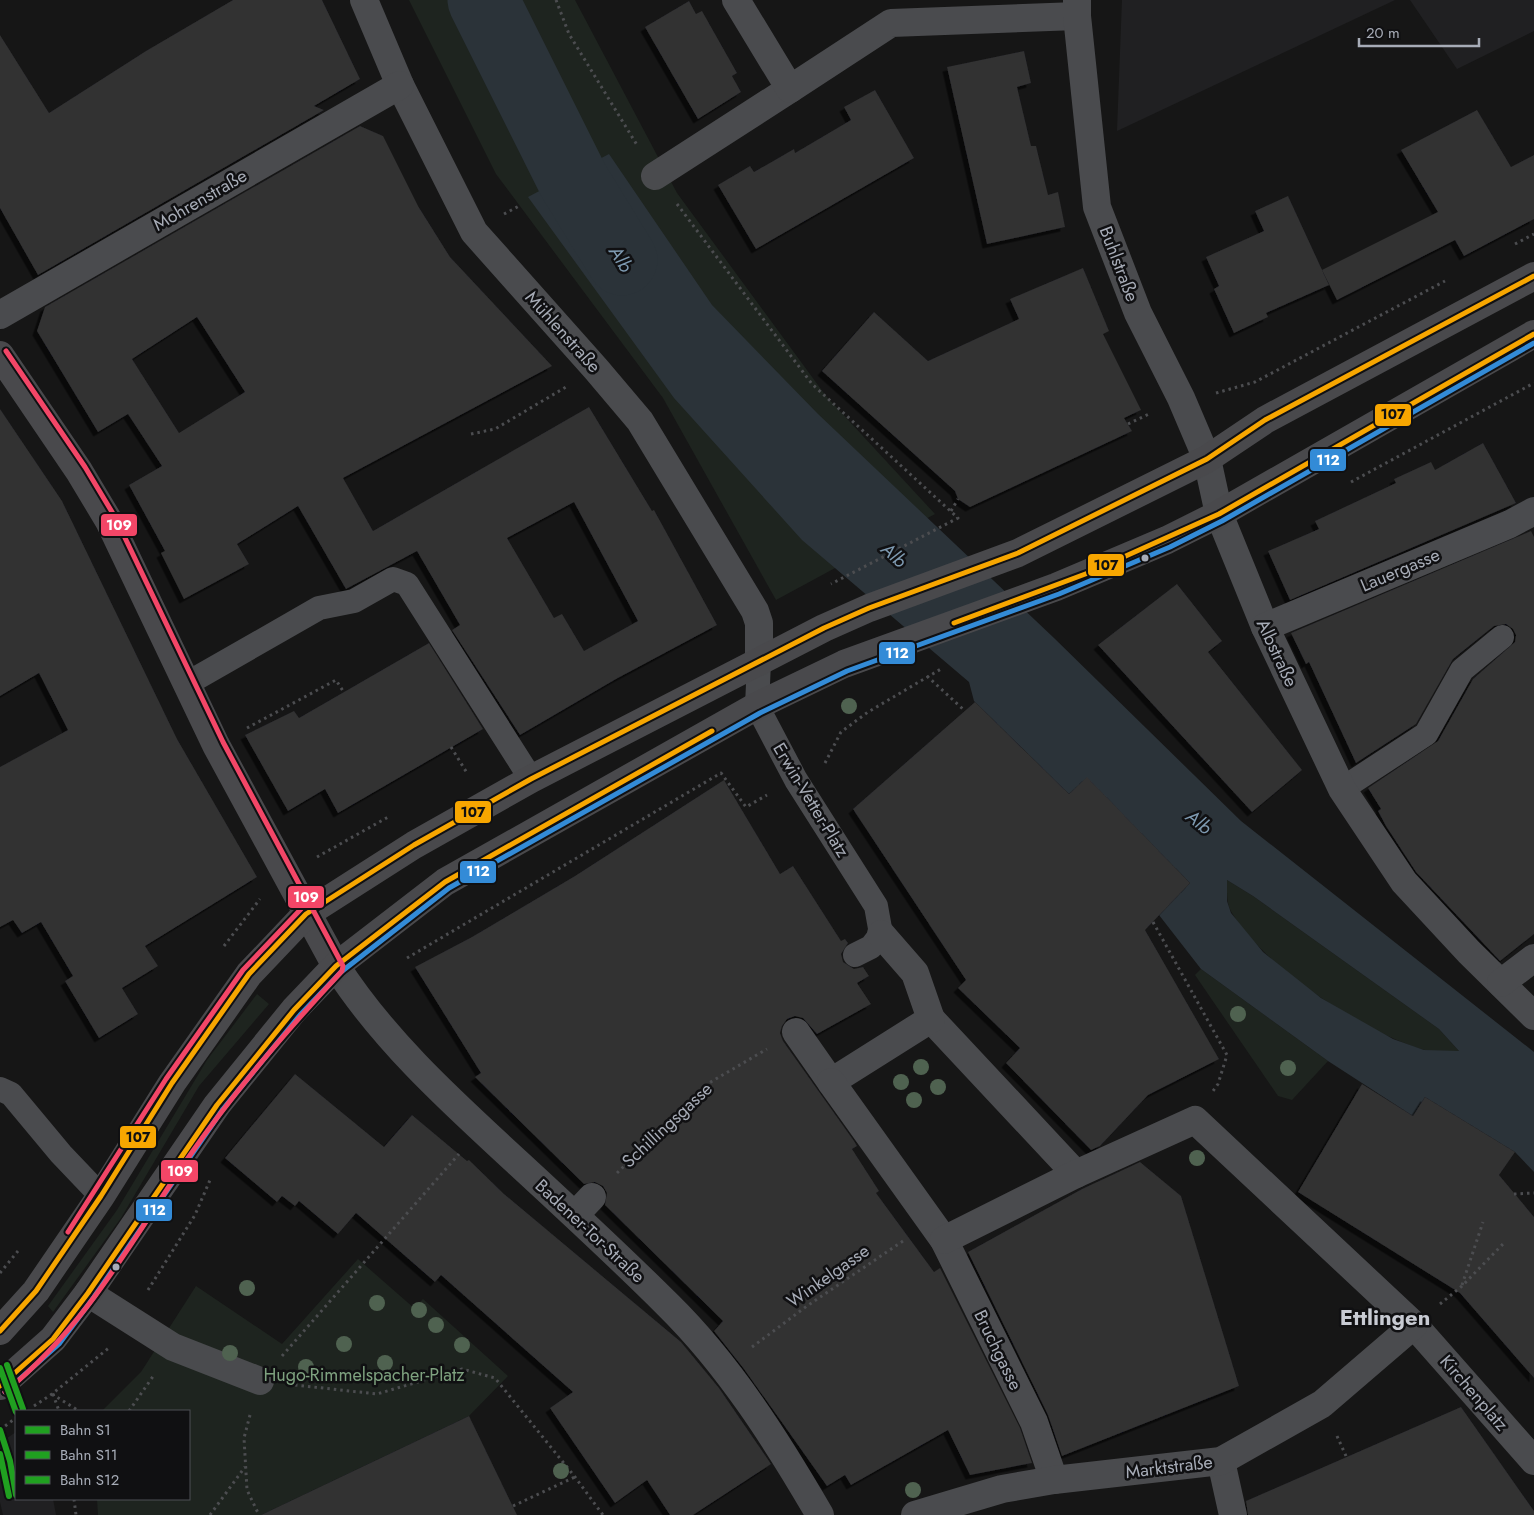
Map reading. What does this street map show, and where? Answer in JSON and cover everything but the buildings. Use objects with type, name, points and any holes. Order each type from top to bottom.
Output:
[{"type":"main road","points":[[0,1330],[36,1291],[101,1196],[172,1083],[249,974],[306,914],[414,845],[531,779],[869,608],[1018,552],[1207,459],[1265,420],[1534,276]]},
{"type":"main road","points":[[0,1386],[53,1339],[88,1293],[217,1105],[294,1010],[336,966],[445,882],[757,706],[844,664],[1056,587],[1167,540],[1218,514],[1534,334]]},
{"type":"main road","points":[[0,355],[79,471],[109,521],[216,745],[268,843],[287,874],[306,914],[336,966]]},
{"type":"street","name":"Mühlenstraße","points":[[364,0],[400,84],[474,232],[640,421],[754,611],[759,623],[759,662]]},
{"type":"street","points":[[736,0],[790,89]]},
{"type":"street","points":[[655,176],[891,23],[1077,8]]},
{"type":"street","name":"Buhlstraße","points":[[1077,8],[1098,207],[1138,313],[1181,398],[1207,459],[1218,514]]},
{"type":"street","name":"Mohrenstraße","points":[[0,315],[400,84]]},
{"type":"street","name":"Lauergasse","points":[[1264,627],[1510,524],[1534,511]]},
{"type":"street","name":"Albstraße","points":[[1218,514],[1264,627],[1342,789],[1404,882],[1534,1016]]},
{"type":"street","points":[[881,934],[915,973],[931,1019],[1076,1174]]},
{"type":"street","points":[[1501,983],[1534,958]]},
{"type":"street","name":"Badener-Tor-Straße","points":[[336,966],[362,1006],[435,1086],[480,1128],[584,1206],[724,1368],[783,1452],[820,1515]]},
{"type":"street","points":[[831,1082],[931,1019]]},
{"type":"street","points":[[796,1032],[894,1172],[939,1232],[1076,1174],[1195,1120],[1414,1325]]},
{"type":"street","name":"Bruchgasse","points":[[939,1232],[1034,1422],[1054,1480]]},
{"type":"street","points":[[88,1293],[173,1347],[260,1381]]},
{"type":"street","name":"Marktstraße","points":[[914,1515],[1002,1489],[1054,1480],[1222,1461],[1322,1404],[1414,1325]]},
{"type":"street","name":"Kirchenplatz","points":[[1414,1325],[1534,1461]]},
{"type":"street","points":[[1222,1461],[1233,1515]]},
{"type":"lane","points":[[188,683],[319,608],[354,601],[393,579],[407,584],[531,779]]},
{"type":"lane","points":[[1342,789],[1426,734],[1462,670],[1502,637]]},
{"type":"lane","points":[[757,706],[759,662]]},
{"type":"lane","name":"Erwin-Vetter-Platz","points":[[757,706],[796,780],[876,906],[881,934]]},
{"type":"lane","points":[[855,955],[870,947],[881,934]]},
{"type":"lane","points":[[0,1089],[12,1094],[61,1154],[101,1196]]},
{"type":"path","points":[[556,0],[570,34],[655,176],[812,384],[958,518],[844,577]]},
{"type":"path","points":[[514,208],[521,205]]},
{"type":"path","points":[[1508,248],[1534,234]]},
{"type":"path","points":[[1255,382],[1447,280]]},
{"type":"path","points":[[471,434],[495,429],[596,369]]},
{"type":"path","points":[[1345,485],[1534,384]]},
{"type":"path","points":[[951,511],[958,499]]},
{"type":"path","points":[[402,962],[722,773],[746,807],[796,780],[828,761],[841,732],[868,712],[939,669]]},
{"type":"path","points":[[927,676],[965,711]]},
{"type":"path","points":[[216,745],[336,680],[343,691]]},
{"type":"path","points":[[451,747],[468,772]]},
{"type":"path","points":[[1152,922],[1227,1055]]},
{"type":"path","name":"Schillingsgasse","points":[[584,1206],[709,1083],[796,1032]]},
{"type":"path","points":[[259,1515],[247,1490],[244,1438],[260,1381],[480,1128]]},
{"type":"path","points":[[1514,1194],[1534,1193]]},
{"type":"path","points":[[1462,1286],[1484,1222]]},
{"type":"path","name":"Winkelgasse","points":[[748,1350],[807,1306],[914,1234],[939,1232]]},
{"type":"path","points":[[1414,1325],[1462,1286],[1503,1244]]},
{"type":"path","points":[[129,1410],[173,1347]]},
{"type":"path","points":[[260,1381],[377,1394],[462,1369],[495,1378],[575,1477],[603,1515]]},
{"type":"path","points":[[32,1407],[52,1394]]},
{"type":"path","points":[[52,1394],[60,1410]]},
{"type":"path","points":[[52,1394],[77,1410]]},
{"type":"path","points":[[0,1430],[15,1418]]},
{"type":"path","points":[[210,1515],[246,1466]]},
{"type":"path","points":[[513,1506],[575,1477]]},
{"type":"path","points":[[74,1500],[76,1515]]},
{"type":"shaded area","points":[[1122,0],[1395,0],[1117,131]]},
{"type":"shaded area","points":[[1410,0],[1534,0],[1534,31],[1457,69]]},
{"type":"shaded area","points":[[15,1433],[15,1500],[53,1500],[56,1515],[3,1515],[0,1502],[0,1443]]},
{"type":"green space","points":[[409,0],[575,0],[677,193],[826,396],[935,514],[776,600],[663,398],[496,174]]},
{"type":"green space","points":[[1227,880],[1253,896],[1439,1029],[1459,1051],[1426,1050],[1397,1040],[1371,1028],[1344,1012],[1290,975],[1247,934],[1232,913],[1227,897]]},
{"type":"green space","points":[[1201,969],[1328,1061],[1292,1100],[1278,1096],[1195,975]]},
{"type":"green space","points":[[257,994],[269,1004],[199,1086],[121,1218],[53,1312],[48,1306],[117,1210],[207,1060]]},
{"type":"green space","name":"Hugo-Rimmelspacher-Platz","points":[[358,1259],[414,1308],[423,1299],[508,1376],[469,1416],[261,1515],[98,1515],[97,1500],[190,1500],[190,1410],[103,1410],[141,1372],[196,1286],[282,1344]]},
{"type":"water","points":[[609,154],[712,305],[818,414],[1054,638],[1241,821],[1534,1052],[1534,1172],[1515,1152],[1425,1097],[1413,1116],[1328,1061],[1201,969],[1159,915],[1190,883],[1087,778],[1069,794],[974,701],[969,682],[802,540],[674,398],[528,197]],"holes":[[[1227,880],[1253,896],[1439,1029],[1459,1051],[1424,1050],[1393,1039],[1321,998],[1263,952],[1231,913],[1227,901]]]},
{"type":"waterway","name":"Alb","points":[[483,0],[573,180],[622,260]]},
{"type":"rail line","name":"S12","points":[[7,1365],[23,1409]]},
{"type":"rail line","name":"S1","points":[[0,1368],[15,1410]]},
{"type":"rail line","name":"S1","points":[[0,1430],[10,1461],[15,1489]]},
{"type":"rail line","name":"S11","points":[[0,1454],[9,1496]]},
{"type":"transit line","name":"107","points":[[0,1331],[36,1291],[101,1196],[172,1083],[249,974],[306,914],[414,845],[531,779],[824,628],[869,608],[1018,553],[1207,459],[1265,420],[1534,276]]},
{"type":"transit line","name":"107","points":[[954,623],[1088,573],[1219,514],[1534,334]]},
{"type":"transit line","name":"112","points":[[5,1392],[59,1344],[94,1297],[223,1109],[300,1015],[341,972],[449,888],[760,713],[847,671],[1059,594],[1170,547],[1222,521],[1534,343]]},
{"type":"transit line","name":"109","points":[[5,1392],[34,1366],[84,1311],[126,1252],[188,1158],[242,1085],[281,1038],[342,971],[343,966],[223,742],[115,517],[85,467],[6,351]]},
{"type":"transit line","name":"107","points":[[0,1386],[53,1339],[88,1293],[217,1105],[294,1010],[336,966],[445,882],[712,731]]},
{"type":"transit line","name":"109","points":[[68,1232],[166,1079],[243,970],[301,909]]},
{"type":"district","name":"Ettlingen","points":[[1385,1317]]}]
